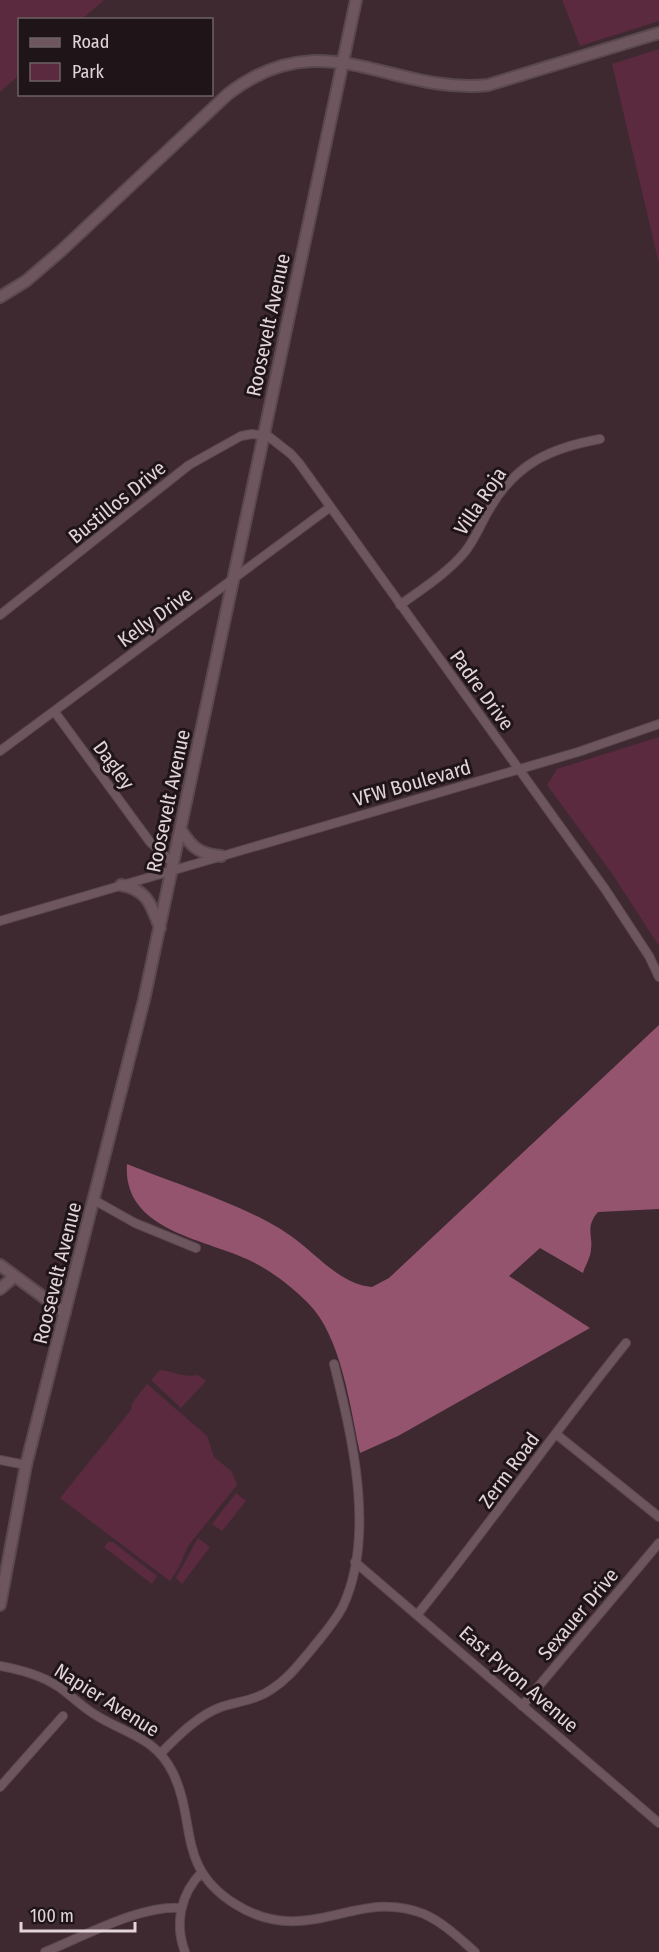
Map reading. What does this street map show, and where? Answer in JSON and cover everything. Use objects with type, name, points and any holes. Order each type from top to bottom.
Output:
[{"type":"main road","name":"Roosevelt Avenue","points":[[0,1605],[26,1465],[135,1043],[356,0]]},
{"type":"main road","points":[[0,297],[27,280],[55,257],[243,83],[293,62],[307,60],[343,63],[440,83],[472,87],[488,85],[659,33]]},
{"type":"main road","points":[[181,830],[200,853],[221,856]]},
{"type":"main road","points":[[122,885],[134,887],[147,896],[160,928]]},
{"type":"main road","points":[[0,1265],[65,1313]]},
{"type":"main road","points":[[0,1288],[15,1276]]},
{"type":"street","name":"Padre Drive","points":[[263,435],[275,440],[291,454],[616,905],[659,977]]},
{"type":"street","name":"Bustillos Drive","points":[[0,615],[189,465],[241,436],[263,435]]},
{"type":"street","name":"Villa Roja","points":[[400,605],[456,562],[478,535],[499,495],[517,473],[560,447],[600,439]]},
{"type":"street","name":"Kelly Drive","points":[[0,751],[329,508]]},
{"type":"street","name":"Dagley","points":[[54,711],[150,842],[173,867]]},
{"type":"street","name":"VFW Boulevard","points":[[0,921],[122,885],[173,867],[221,856],[622,739],[659,724]]},
{"type":"street","points":[[94,1200],[143,1227],[196,1248]]},
{"type":"street","name":"Zerm Road","points":[[417,1615],[475,1543],[626,1343]]},
{"type":"street","points":[[160,1754],[203,1716],[219,1708],[266,1693],[291,1674],[338,1616],[346,1598],[355,1562],[358,1484],[354,1453],[334,1364]]},
{"type":"street","points":[[556,1434],[659,1517]]},
{"type":"street","points":[[0,1460],[26,1465]]},
{"type":"street","name":"Sexauer Drive","points":[[522,1706],[659,1542]]},
{"type":"street","name":"East Pyron Avenue","points":[[355,1562],[659,1823]]},
{"type":"street","name":"Napier Avenue","points":[[0,1666],[29,1672],[50,1681],[94,1714],[137,1734],[160,1754],[175,1778],[190,1844],[202,1872],[225,1896],[262,1917],[286,1922],[309,1922],[370,1907],[399,1907],[424,1914],[440,1922],[475,1952]]},
{"type":"street","points":[[0,1787],[63,1716]]},
{"type":"street","points":[[185,1952],[180,1930],[182,1908],[188,1888],[202,1872]]},
{"type":"street","points":[[45,1952],[151,1910],[170,1906],[182,1908]]},
{"type":"green space","points":[[0,0],[104,0],[83,18],[18,18],[18,76],[0,92]]},
{"type":"green space","points":[[562,0],[659,0],[659,21],[580,46]]},
{"type":"green space","points":[[659,49],[659,264],[612,64]]},
{"type":"green space","points":[[659,737],[659,946],[611,872],[547,785],[557,769]]},
{"type":"green space","points":[[160,1370],[188,1376],[198,1375],[206,1381],[181,1408],[151,1380]]},
{"type":"green space","points":[[147,1384],[207,1436],[214,1457],[232,1472],[237,1485],[188,1546],[170,1581],[60,1498],[131,1410],[132,1403]]},
{"type":"green space","points":[[236,1493],[246,1501],[222,1531],[212,1524]]},
{"type":"green space","points":[[198,1538],[210,1547],[182,1584],[176,1578]]},
{"type":"green space","points":[[108,1542],[113,1542],[157,1576],[152,1584],[104,1547]]},
{"type":"shaded area","points":[[659,1025],[659,1209],[598,1212],[592,1222],[591,1252],[583,1273],[540,1248],[509,1276],[590,1328],[398,1436],[360,1453],[337,1354],[320,1317],[308,1303],[282,1281],[253,1262],[171,1230],[153,1219],[138,1205],[129,1187],[127,1164],[214,1197],[278,1228],[331,1269],[351,1281],[372,1287],[389,1278]]}]
